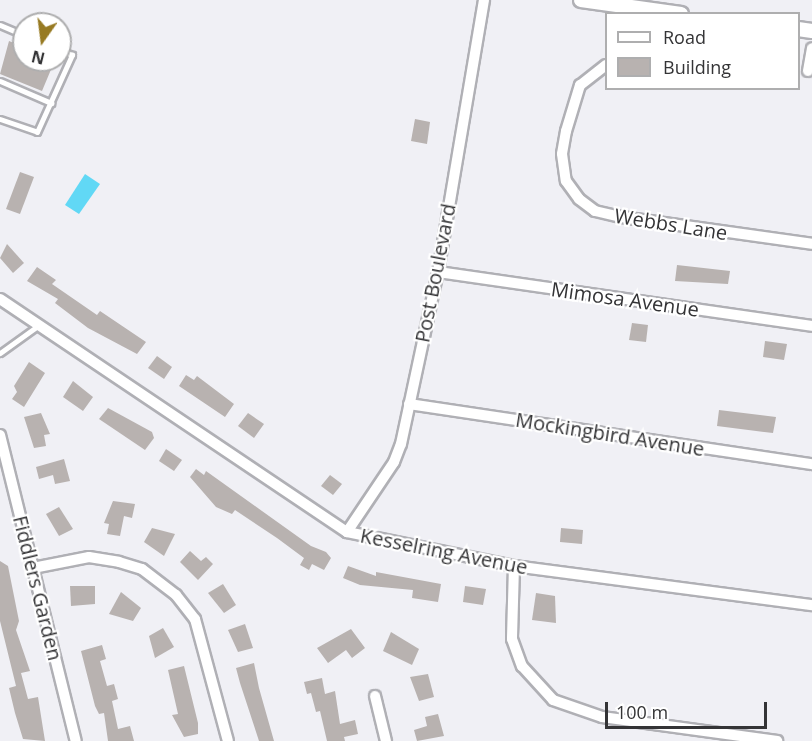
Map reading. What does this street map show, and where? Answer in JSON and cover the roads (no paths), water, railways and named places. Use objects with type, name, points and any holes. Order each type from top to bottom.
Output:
[{"type":"street","name":"Post Boulevard","points":[[347,532],[394,462],[438,272],[484,0]]},
{"type":"street","points":[[581,0],[667,12]]},
{"type":"street","points":[[806,70],[812,48]]},
{"type":"street","name":"Webbs Lane","points":[[605,66],[580,85],[566,131],[562,154],[566,181],[579,199],[596,211],[621,217],[812,244]]},
{"type":"street","name":"Mimosa Avenue","points":[[438,272],[812,326]]},
{"type":"street","name":"Kesselring Avenue","points":[[0,299],[347,532],[514,566],[812,605]]},
{"type":"street","name":"Mockingbird Avenue","points":[[408,404],[812,465]]},
{"type":"street","name":"Fiddlers Garden","points":[[0,435],[76,741]]},
{"type":"street","points":[[33,568],[89,557],[119,562],[142,569],[176,595],[199,629],[228,741]]},
{"type":"street","points":[[514,566],[512,639],[522,666],[553,700],[602,717],[777,741]]},
{"type":"street","points":[[375,696],[386,741]]},
{"type":"lane","points":[[0,119],[37,132],[65,72]]},
{"type":"lane","points":[[0,81],[51,103]]},
{"type":"lane","points":[[0,353],[39,325]]},
{"type":"water","points":[[85,174],[100,184],[79,214],[65,205]]}]
